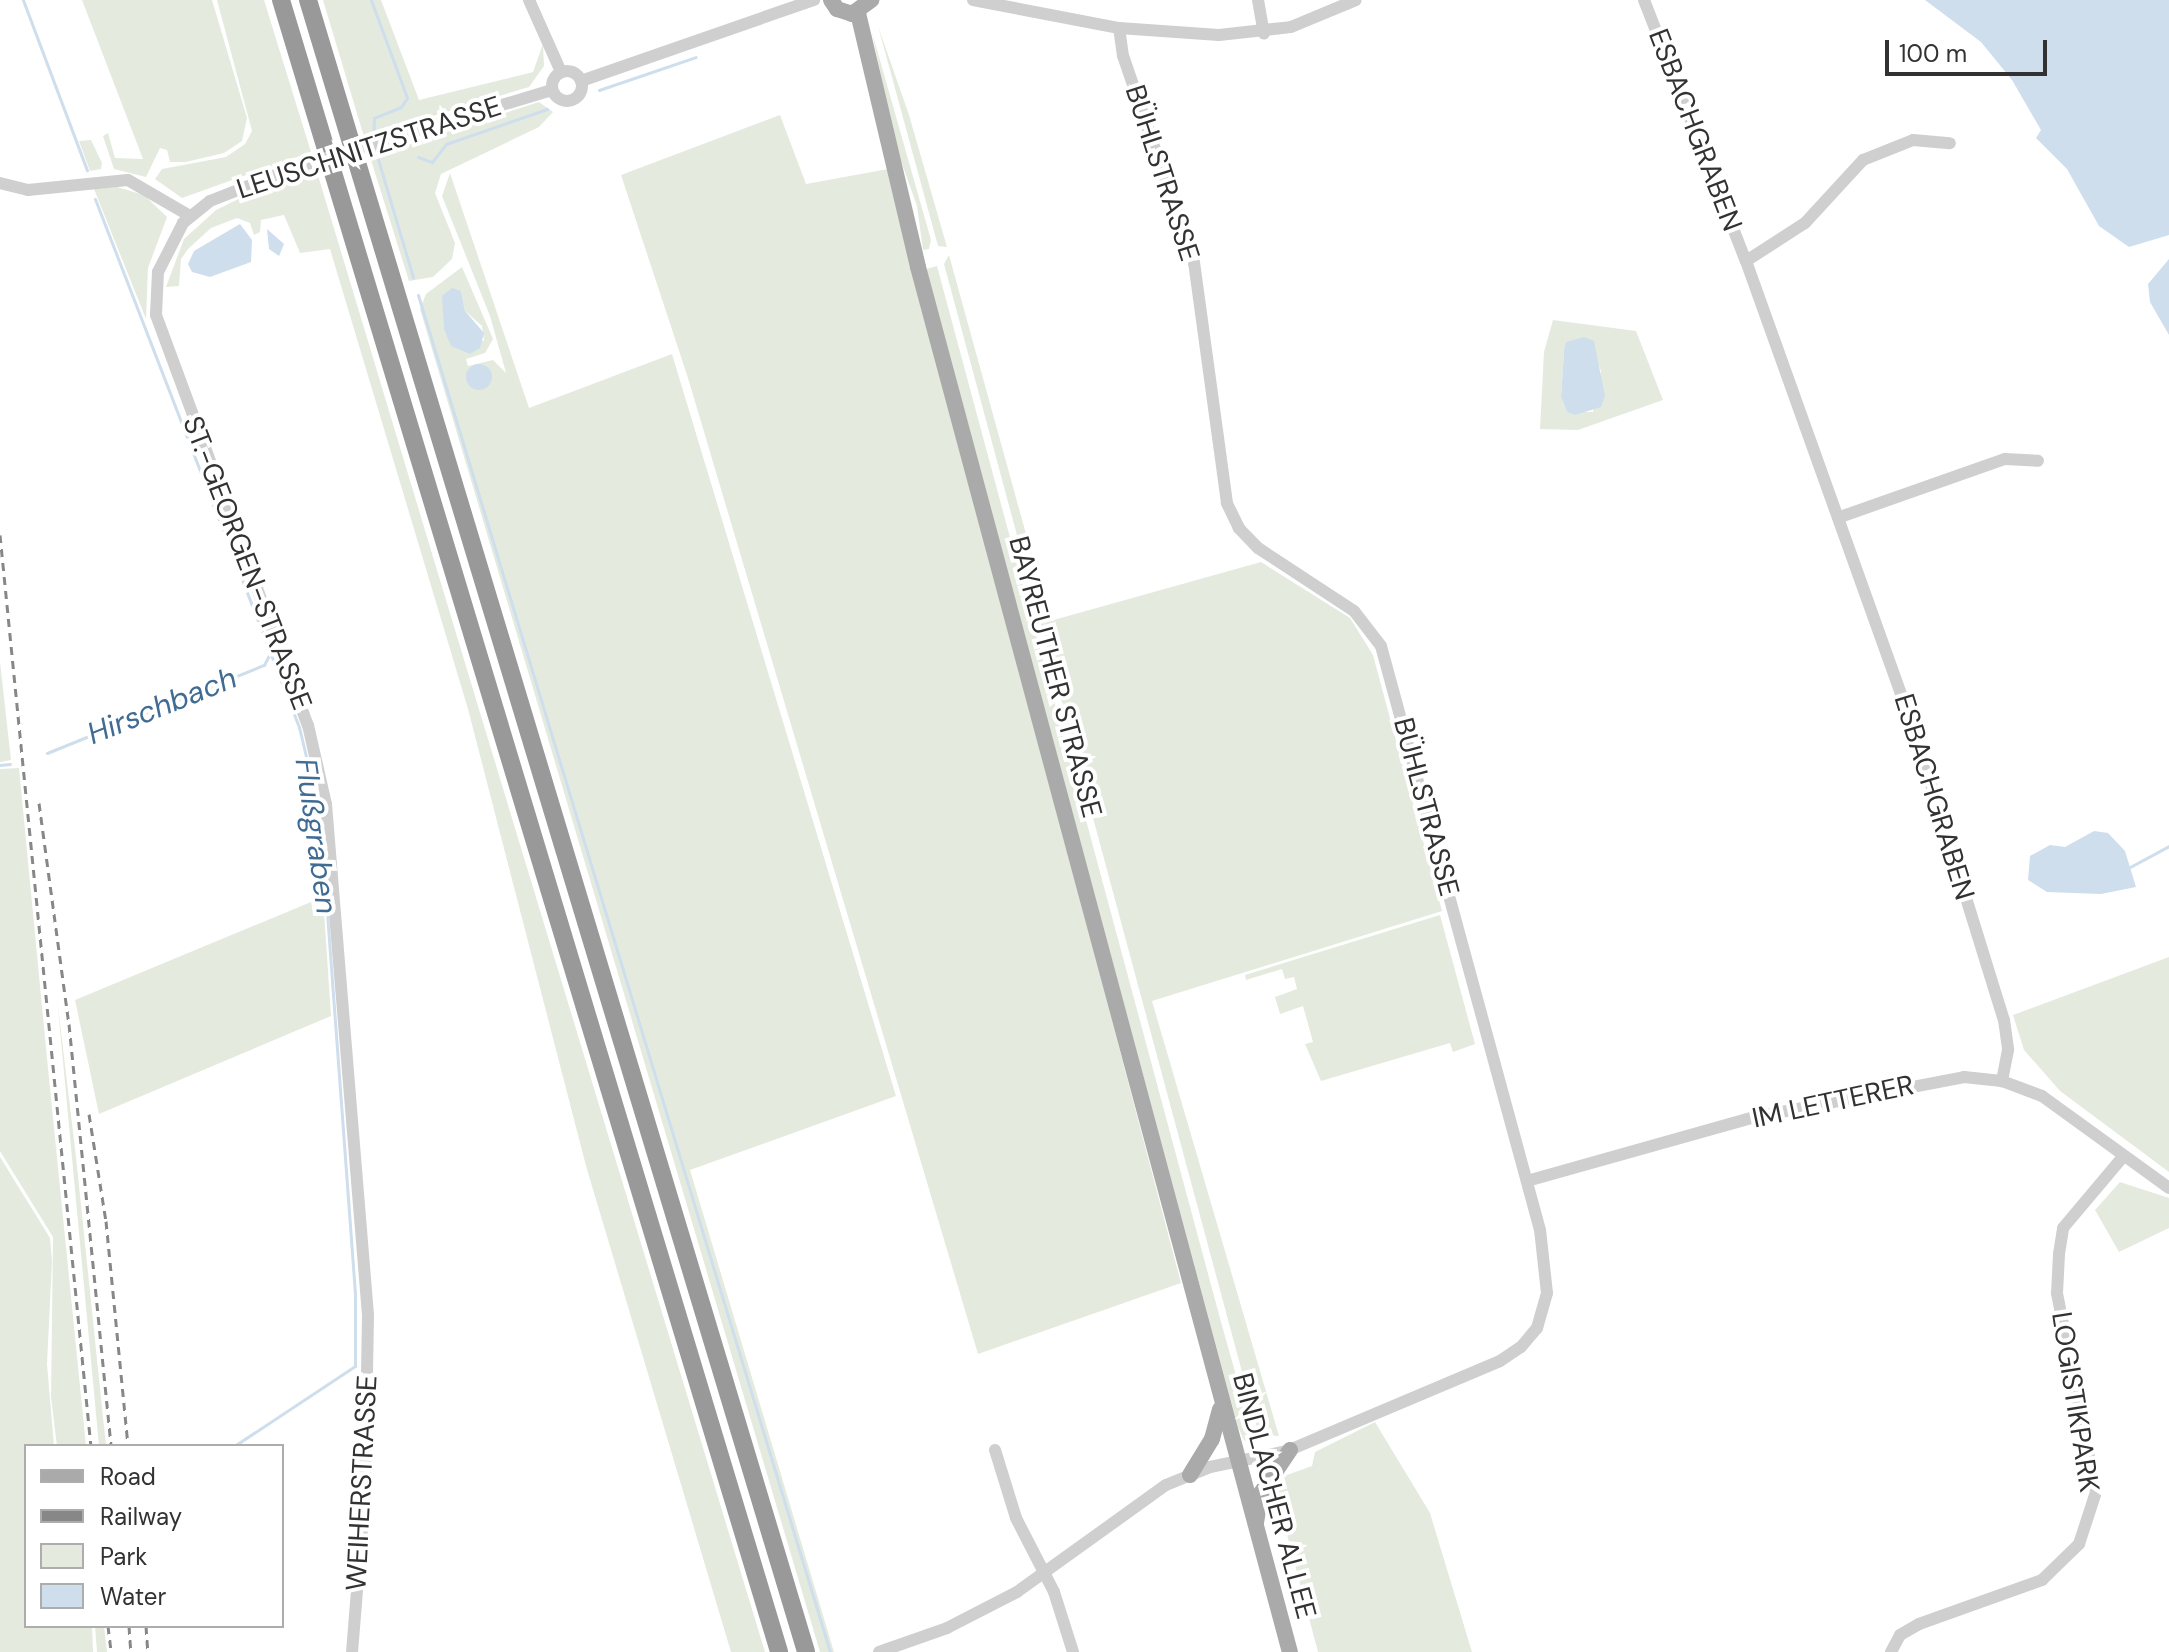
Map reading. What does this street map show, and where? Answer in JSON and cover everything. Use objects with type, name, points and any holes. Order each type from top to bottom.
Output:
[{"type":"highway","points":[[281,0],[779,1652]]},
{"type":"highway","points":[[308,0],[806,1652]]},
{"type":"main road","points":[[831,0],[841,12],[858,13],[871,0]]},
{"type":"main road","name":"BAYREUTHER STRASSE","points":[[858,13],[917,261],[1207,1353]]},
{"type":"main road","name":"BINDLACHER ALLEE","points":[[1207,1353],[1290,1652]]},
{"type":"main road","points":[[1190,1475],[1212,1439],[1221,1404]]},
{"type":"main road","points":[[1255,1528],[1261,1493],[1290,1450]]},
{"type":"street","points":[[529,0],[561,72]]},
{"type":"street","name":"LEUSCHNITZSTRASSE","points":[[190,216],[230,192],[291,169],[392,138],[552,90],[559,99],[570,101],[580,95],[581,81],[814,0]]},
{"type":"street","points":[[973,0],[1119,28],[1219,35],[1264,33],[1356,0]]},
{"type":"street","points":[[1258,0],[1264,33]]},
{"type":"street","name":"ESBACHGRABEN","points":[[1644,0],[1746,261],[1915,733],[2004,1020],[2008,1050],[2002,1081]]},
{"type":"street","name":"BÜHLSTRASSE","points":[[879,1652],[947,1628],[1045,1574],[1166,1485],[1190,1475],[1290,1450],[1521,1347],[1543,1312],[1549,1277],[1527,1181],[1381,646],[1354,611],[1258,548],[1227,503],[1194,263],[1123,56],[1119,28]]},
{"type":"street","points":[[561,72],[574,73],[581,81]]},
{"type":"street","points":[[552,90],[561,72]]},
{"type":"street","name":"ESBACHGRABEN","points":[[1746,261],[1805,223],[1863,160],[1913,140],[1950,143]]},
{"type":"street","points":[[0,183],[28,190],[128,180],[190,216]]},
{"type":"street","name":"ST.-GEORGEN-STRASSE","points":[[190,216],[158,272],[156,315],[308,725],[323,786],[336,888],[368,1315]]},
{"type":"street","points":[[1840,517],[2005,459],[2038,461]]},
{"type":"street","name":"IM LETTERER","points":[[1527,1181],[1688,1134],[1844,1097],[1964,1077],[2002,1081],[2042,1096],[2122,1158]]},
{"type":"street","points":[[2122,1158],[2169,1188]]},
{"type":"street","name":"LOGISTIKPARK","points":[[1891,1652],[1900,1635],[1919,1624],[2042,1580],[2079,1544],[2096,1492],[2057,1293],[2059,1254],[2063,1228],[2122,1158]]},
{"type":"street","name":"WEIHERSTRASSE","points":[[352,1652],[365,1491],[368,1315]]},
{"type":"street","points":[[995,1450],[1016,1518],[1045,1574],[1073,1652]]},
{"type":"green space","points":[[82,0],[212,0],[247,118],[242,141],[224,153],[186,162],[170,162],[167,150],[160,148],[146,177],[114,169],[103,136],[108,133],[115,158],[143,159]]},
{"type":"green space","points":[[217,0],[264,0],[311,152],[182,198],[155,179],[162,169],[226,157],[245,144],[252,131]]},
{"type":"green space","points":[[323,0],[381,0],[419,100],[533,72],[543,44],[544,66],[529,87],[364,137]]},
{"type":"green space","points":[[878,26],[909,115],[947,247],[938,246]]},
{"type":"green space","points":[[872,32],[931,240],[929,249],[923,250],[917,206],[895,144]]},
{"type":"green space","points":[[539,102],[553,112],[539,127],[441,174],[435,193],[455,243],[452,259],[433,277],[409,281],[370,157]]},
{"type":"green space","points":[[780,115],[806,184],[888,169],[1181,1283],[978,1354],[688,378],[621,175]]},
{"type":"green space","points":[[91,140],[102,163],[101,169],[90,171],[79,141]]},
{"type":"green space","points":[[317,172],[765,1652],[731,1652],[586,1166],[468,709],[330,249],[300,253],[284,215],[261,220],[260,232],[254,235],[250,223],[237,218],[211,228],[188,249],[181,259],[179,286],[166,287],[184,239],[216,210],[265,186]]},
{"type":"green space","points":[[450,173],[529,408],[672,354],[896,1096],[690,1170],[834,1652],[820,1652],[420,309],[426,294],[462,267],[493,339],[485,353],[466,359],[468,366],[493,360],[506,373],[490,316],[442,196]],"holes":[[[461,291],[465,311],[482,326],[484,341],[444,329],[444,309]]]},
{"type":"green space","points":[[117,187],[144,195],[167,217],[148,268],[146,319],[94,189]]},
{"type":"green space","points":[[949,255],[1050,621],[1261,562],[1350,618],[1373,655],[1442,911],[1152,1001],[1279,1436],[1259,1435],[944,264]]},
{"type":"green space","points":[[937,266],[1256,1446],[1244,1440],[1238,1427],[926,269]]},
{"type":"green space","points":[[1553,320],[1636,331],[1663,400],[1578,430],[1540,429],[1544,352]],"holes":[[[1564,351],[1596,358],[1601,371],[1593,412],[1567,412],[1561,397]]]},
{"type":"green space","points":[[0,662],[11,760],[0,762]]},
{"type":"green space","points":[[19,768],[86,1444],[57,1444],[51,1397],[53,1237],[0,1151],[0,769]]},
{"type":"green space","points":[[323,897],[331,1016],[99,1114],[75,1000]]},
{"type":"green space","points":[[1440,915],[1475,1044],[1453,1052],[1450,1043],[1321,1081],[1305,1044],[1313,1042],[1303,1006],[1280,1014],[1275,997],[1297,989],[1294,977],[1285,979],[1282,969],[1246,980],[1245,975]]},
{"type":"green space","points":[[2169,957],[2169,1172],[2060,1091],[2024,1050],[2013,1015]]},
{"type":"green space","points":[[57,998],[106,1444],[99,1444]]},
{"type":"green space","points":[[0,1157],[50,1238],[52,1261],[47,1364],[54,1444],[24,1444],[24,1628],[92,1628],[93,1652],[0,1652]]},
{"type":"green space","points":[[2120,1182],[2169,1198],[2169,1228],[2119,1252],[2095,1210]]},
{"type":"green space","points":[[1375,1422],[1430,1513],[1472,1652],[1318,1652],[1275,1489],[1287,1475],[1312,1466],[1315,1452]]},
{"type":"green space","points":[[95,1628],[104,1628],[107,1652],[97,1652]]},
{"type":"water","points":[[1925,0],[2169,0],[2169,235],[2129,247],[2099,226],[2067,169],[2036,138],[2041,130],[2012,80],[1981,42]]},
{"type":"water","points":[[240,224],[252,240],[251,262],[210,277],[192,272],[188,264],[194,251]]},
{"type":"water","points":[[267,229],[284,244],[279,256],[269,249]]},
{"type":"water","points":[[2169,259],[2169,335],[2150,302],[2148,284]]},
{"type":"water","points":[[452,288],[461,291],[465,311],[484,333],[480,348],[470,354],[451,346],[444,329],[442,296]]},
{"type":"water","points":[[1584,337],[1594,341],[1605,396],[1601,407],[1575,415],[1567,412],[1561,397],[1564,351],[1566,342]]},
{"type":"water","points":[[479,364],[488,368],[492,377],[488,386],[479,390],[470,386],[466,377],[470,368]]},
{"type":"water","points":[[2094,831],[2108,833],[2125,851],[2136,887],[2101,894],[2047,892],[2028,880],[2030,856],[2050,845],[2065,847]]},
{"type":"waterway","name":"Flußgraben","points":[[23,0],[87,170]]},
{"type":"waterway","points":[[371,0],[407,98],[401,107],[374,118],[373,142]]},
{"type":"waterway","points":[[599,90],[696,57]]},
{"type":"waterway","points":[[418,157],[432,162],[446,144],[547,109]]},
{"type":"waterway","points":[[375,149],[413,277]]},
{"type":"waterway","name":"Flußgraben","points":[[95,199],[299,727],[314,790],[326,899],[355,1296],[355,1366],[237,1444]]},
{"type":"waterway","points":[[418,295],[830,1652]]},
{"type":"waterway","name":"Hirschbach","points":[[47,753],[264,665],[270,653]]},
{"type":"waterway","name":"Hirschbach","points":[[0,765],[10,764]]},
{"type":"waterway","points":[[2130,867],[2169,846]]},
{"type":"railway","points":[[0,535],[91,1444]]},
{"type":"railway","points":[[39,803],[69,1024],[111,1444]]},
{"type":"railway","points":[[89,1114],[106,1221],[128,1444]]},
{"type":"railway","points":[[108,1628],[111,1652]]},
{"type":"railway","points":[[129,1628],[131,1652]]},
{"type":"railway","points":[[146,1628],[148,1652]]}]
